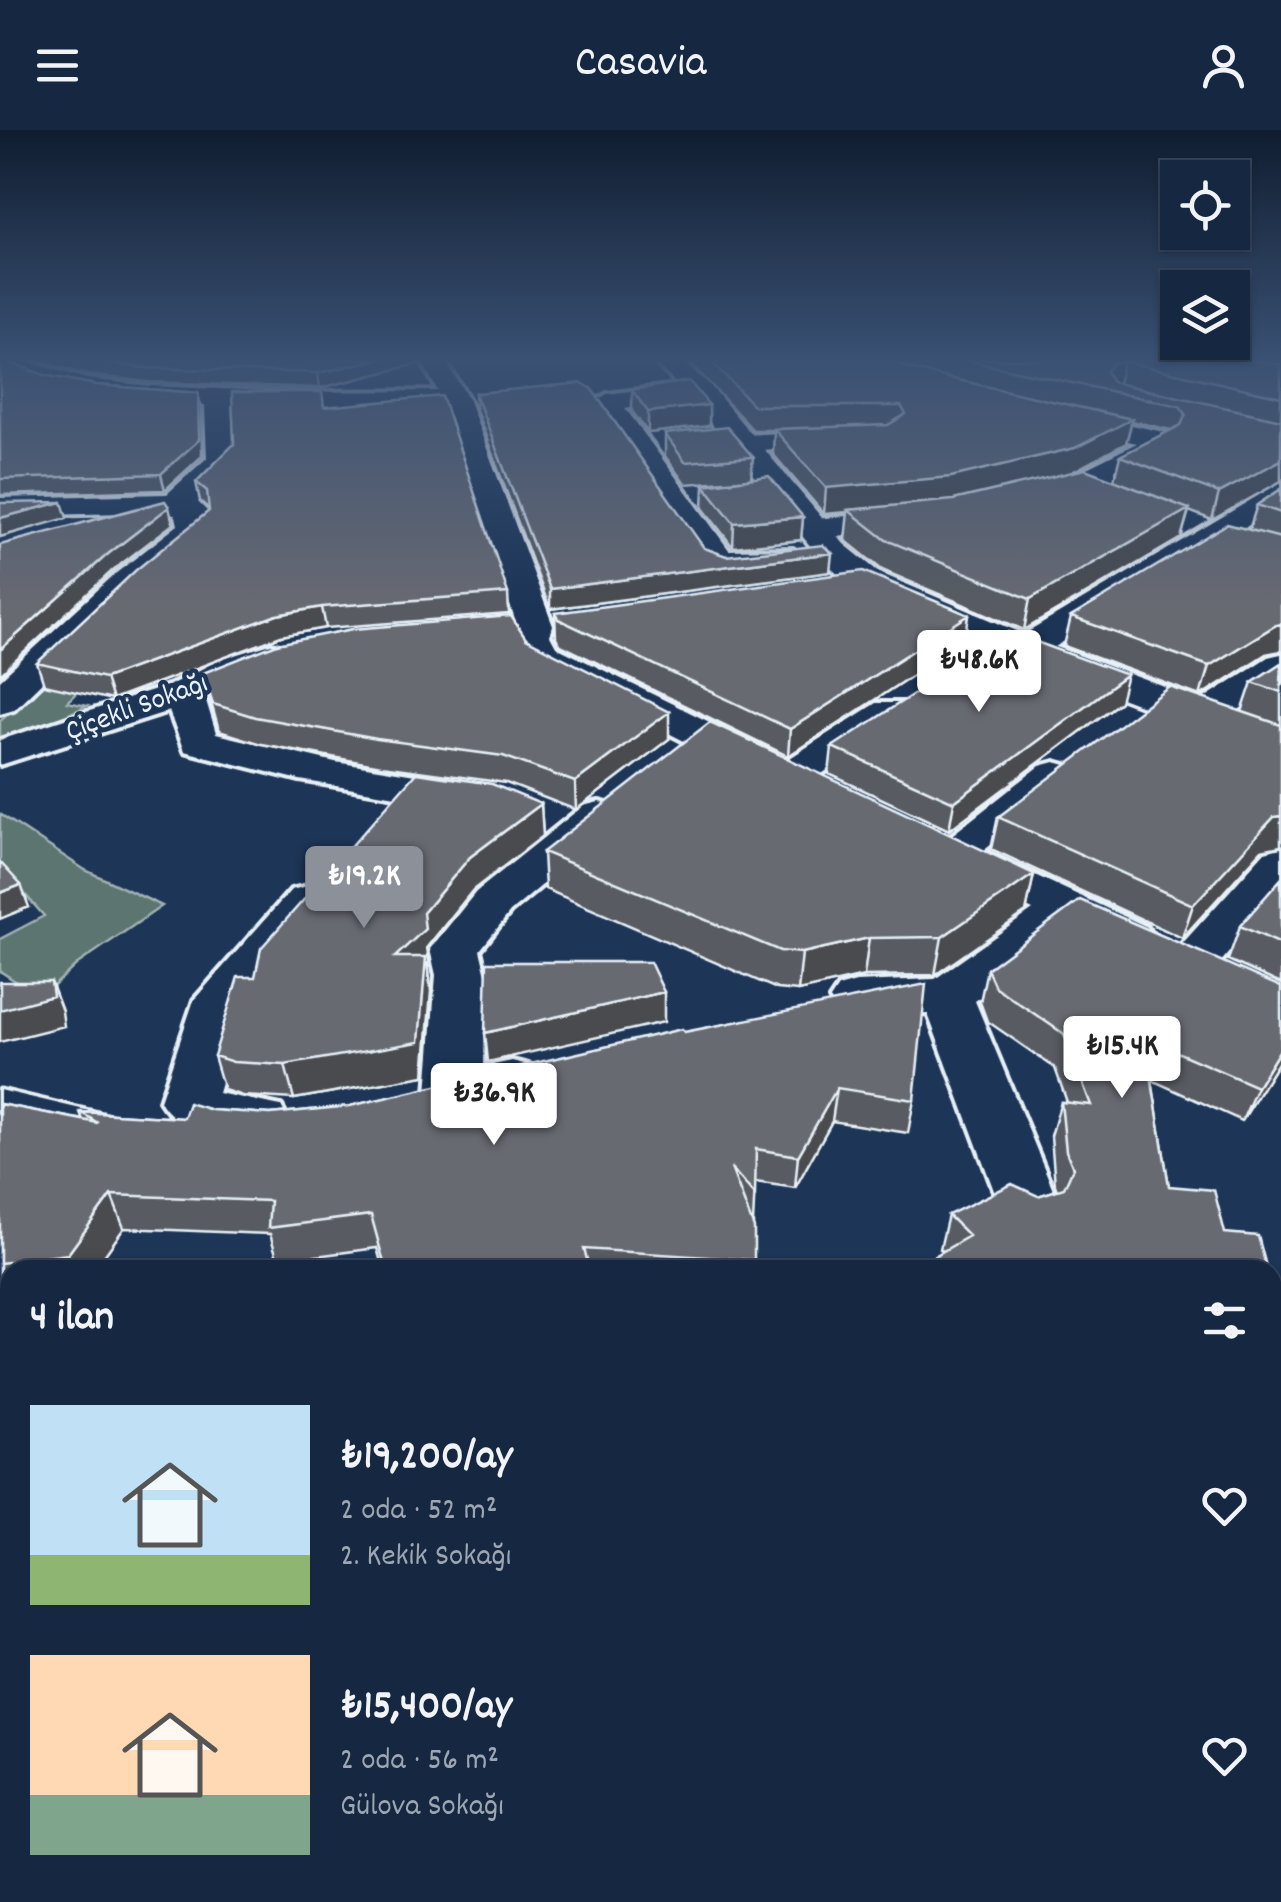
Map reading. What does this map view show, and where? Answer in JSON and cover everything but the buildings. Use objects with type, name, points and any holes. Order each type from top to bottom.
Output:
[{"type":"main road","points":[[742,442],[823,540],[867,582],[1124,722],[1203,716],[1281,745]]},
{"type":"street","points":[[38,539],[174,502],[221,460],[220,442]]},
{"type":"street","points":[[470,442],[535,626],[532,636],[542,654],[808,785],[920,692]]},
{"type":"street","points":[[634,442],[725,562],[948,516]]},
{"type":"street","points":[[1005,502],[1080,483],[1159,442]]},
{"type":"street","points":[[637,446],[670,443]]},
{"type":"street","points":[[1080,483],[1114,496]]},
{"type":"street","points":[[745,490],[778,486]]},
{"type":"street","points":[[998,650],[1215,536],[1281,491]]},
{"type":"street","points":[[677,498],[711,494]]},
{"type":"street","points":[[0,507],[174,502],[192,511],[194,528],[128,581],[0,701]]},
{"type":"street","points":[[1182,523],[1248,546]]},
{"type":"street","points":[[823,590],[867,582]]},
{"type":"street","name":"Çiçekli Sokağı","points":[[0,753],[184,693],[232,668],[311,646]]},
{"type":"street","points":[[1203,716],[1281,666]]},
{"type":"street","points":[[184,693],[198,742],[253,758],[542,815],[649,778],[704,736]]},
{"type":"street","points":[[1124,722],[934,845],[1236,988]]},
{"type":"street","points":[[305,1122],[187,1122],[188,1101],[220,1000],[407,787]]},
{"type":"street","points":[[454,1093],[461,976],[455,949],[494,902],[542,815]]},
{"type":"street","points":[[1190,966],[1281,862]]},
{"type":"street","points":[[810,1011],[864,997],[947,996],[1068,909]]},
{"type":"street","points":[[947,996],[1029,1204]]},
{"type":"street","points":[[404,1104],[548,1072]]},
{"type":"lane","points":[[0,1101],[60,1112],[140,1136]]},
{"type":"green space","points":[[66,665],[77,692],[67,702],[87,706],[0,744],[0,720]]},
{"type":"green space","points":[[0,814],[85,870],[162,906],[76,965],[41,998],[0,971],[0,939],[44,916],[0,866]]}]
